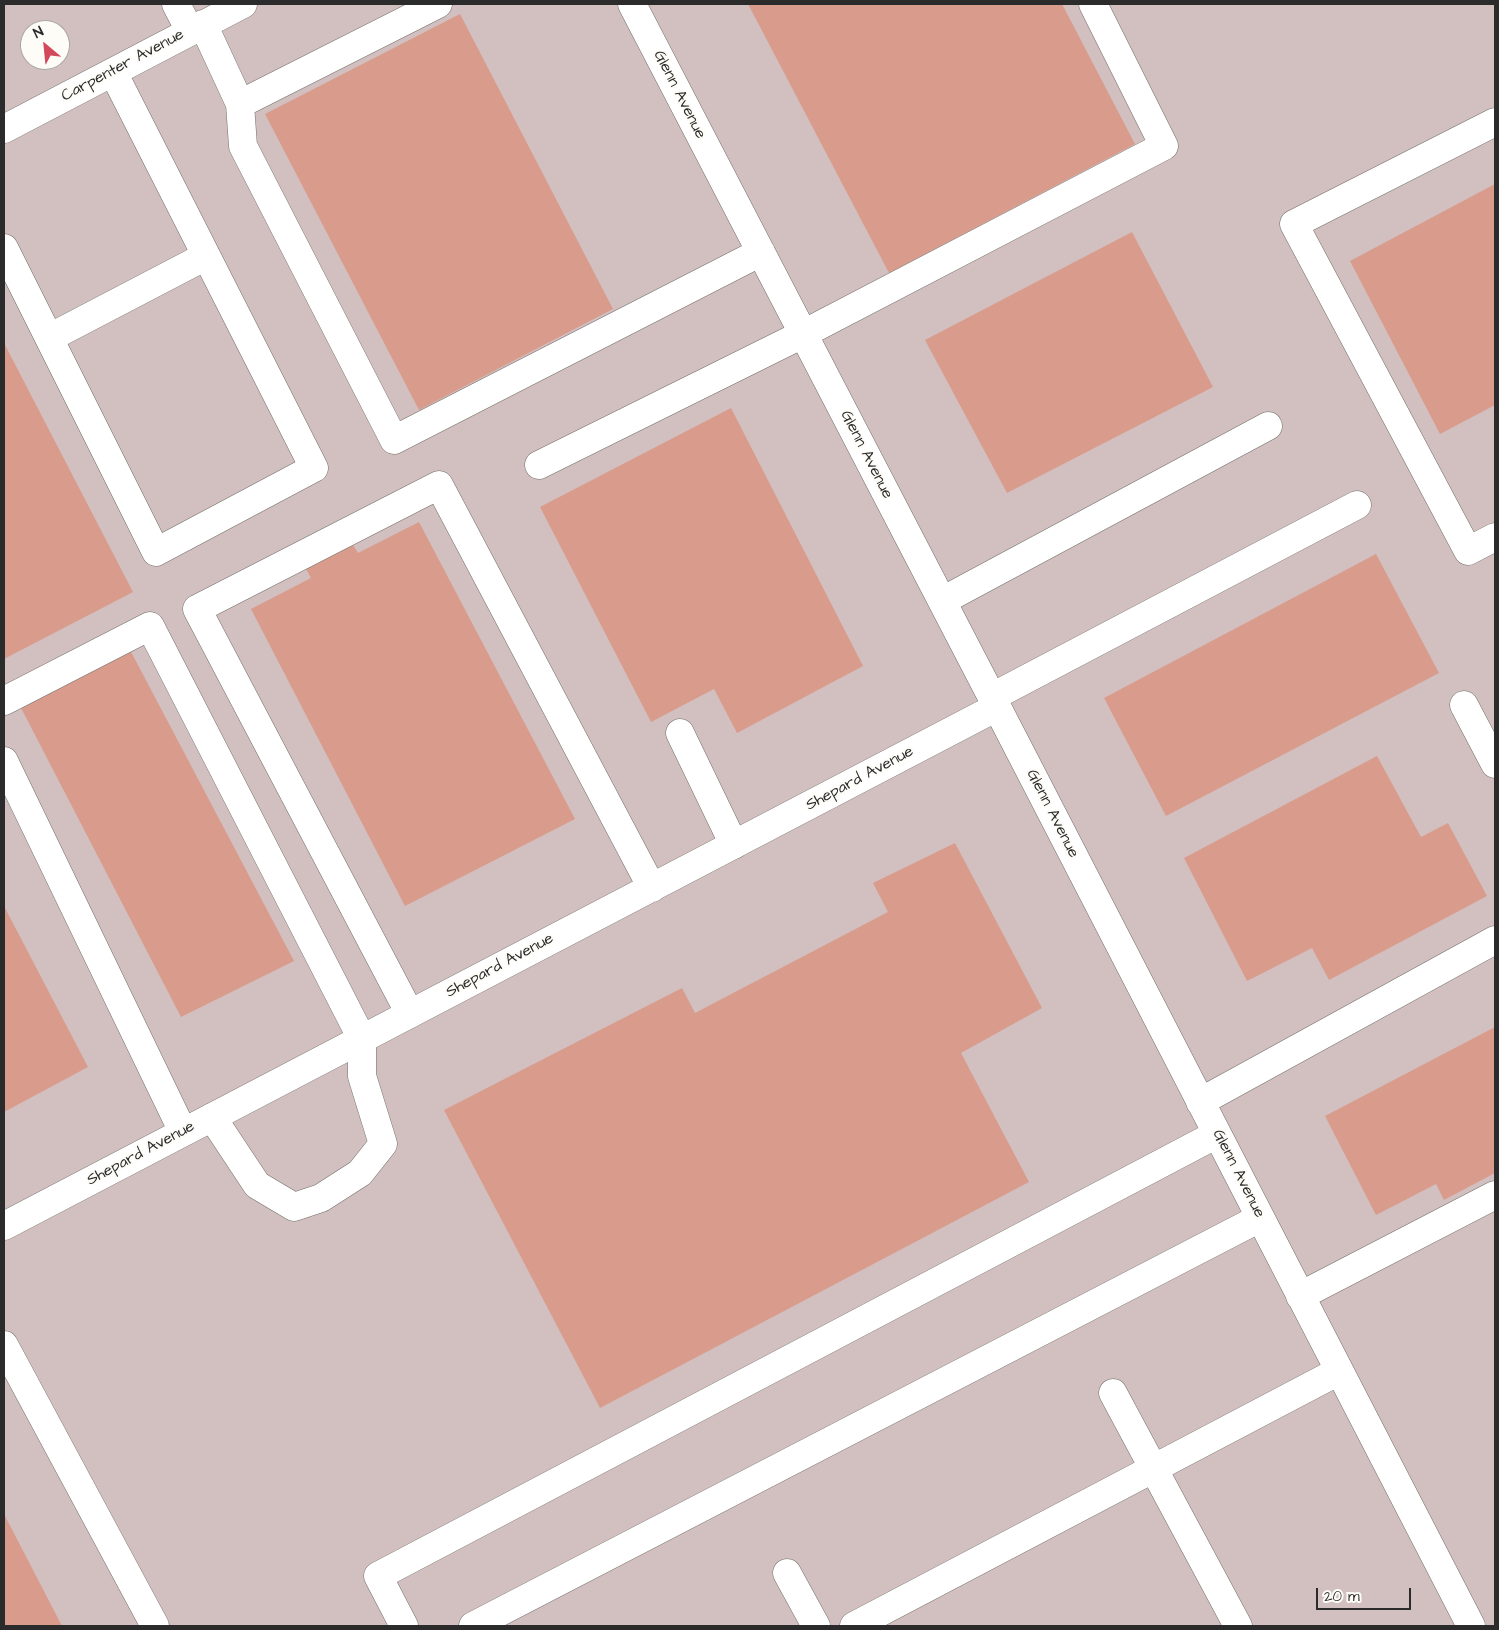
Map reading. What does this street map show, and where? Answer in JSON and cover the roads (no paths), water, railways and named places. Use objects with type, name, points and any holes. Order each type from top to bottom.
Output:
[{"type":"street","points":[[176,4],[197,28],[240,104],[243,146],[394,440],[761,252]]},
{"type":"street","points":[[240,104],[438,4]]},
{"type":"street","name":"Glenn Avenue","points":[[632,4],[1471,1626]]},
{"type":"street","points":[[539,465],[803,334],[1164,146],[1093,4]]},
{"type":"street","name":"Carpenter Avenue","points":[[4,129],[197,28],[236,5]]},
{"type":"street","points":[[4,248],[156,552],[314,468],[112,72]]},
{"type":"street","points":[[1495,122],[1294,224],[1468,551],[1495,537]]},
{"type":"street","points":[[49,338],[206,256]]},
{"type":"street","points":[[942,601],[1268,426]]},
{"type":"street","points":[[410,1014],[197,609],[439,485],[652,888]]},
{"type":"street","name":"Shepard Avenue","points":[[4,1226],[734,845],[1357,505]]},
{"type":"street","points":[[4,702],[150,626],[362,1039],[362,1076],[383,1144],[360,1173],[321,1198],[294,1207],[257,1185],[212,1117]]},
{"type":"street","points":[[1464,705],[1495,764]]},
{"type":"street","points":[[680,733],[734,845]]},
{"type":"street","points":[[4,762],[183,1132]]},
{"type":"street","points":[[1200,1102],[1495,940]]},
{"type":"street","points":[[404,1626],[378,1576],[1217,1134]]},
{"type":"street","points":[[1300,1296],[1495,1195]]},
{"type":"street","points":[[473,1626],[1260,1218]]},
{"type":"street","points":[[4,1345],[155,1626]]},
{"type":"street","points":[[854,1626],[1339,1372]]},
{"type":"street","points":[[1114,1393],[1238,1626]]},
{"type":"street","points":[[787,1573],[816,1626]]}]
